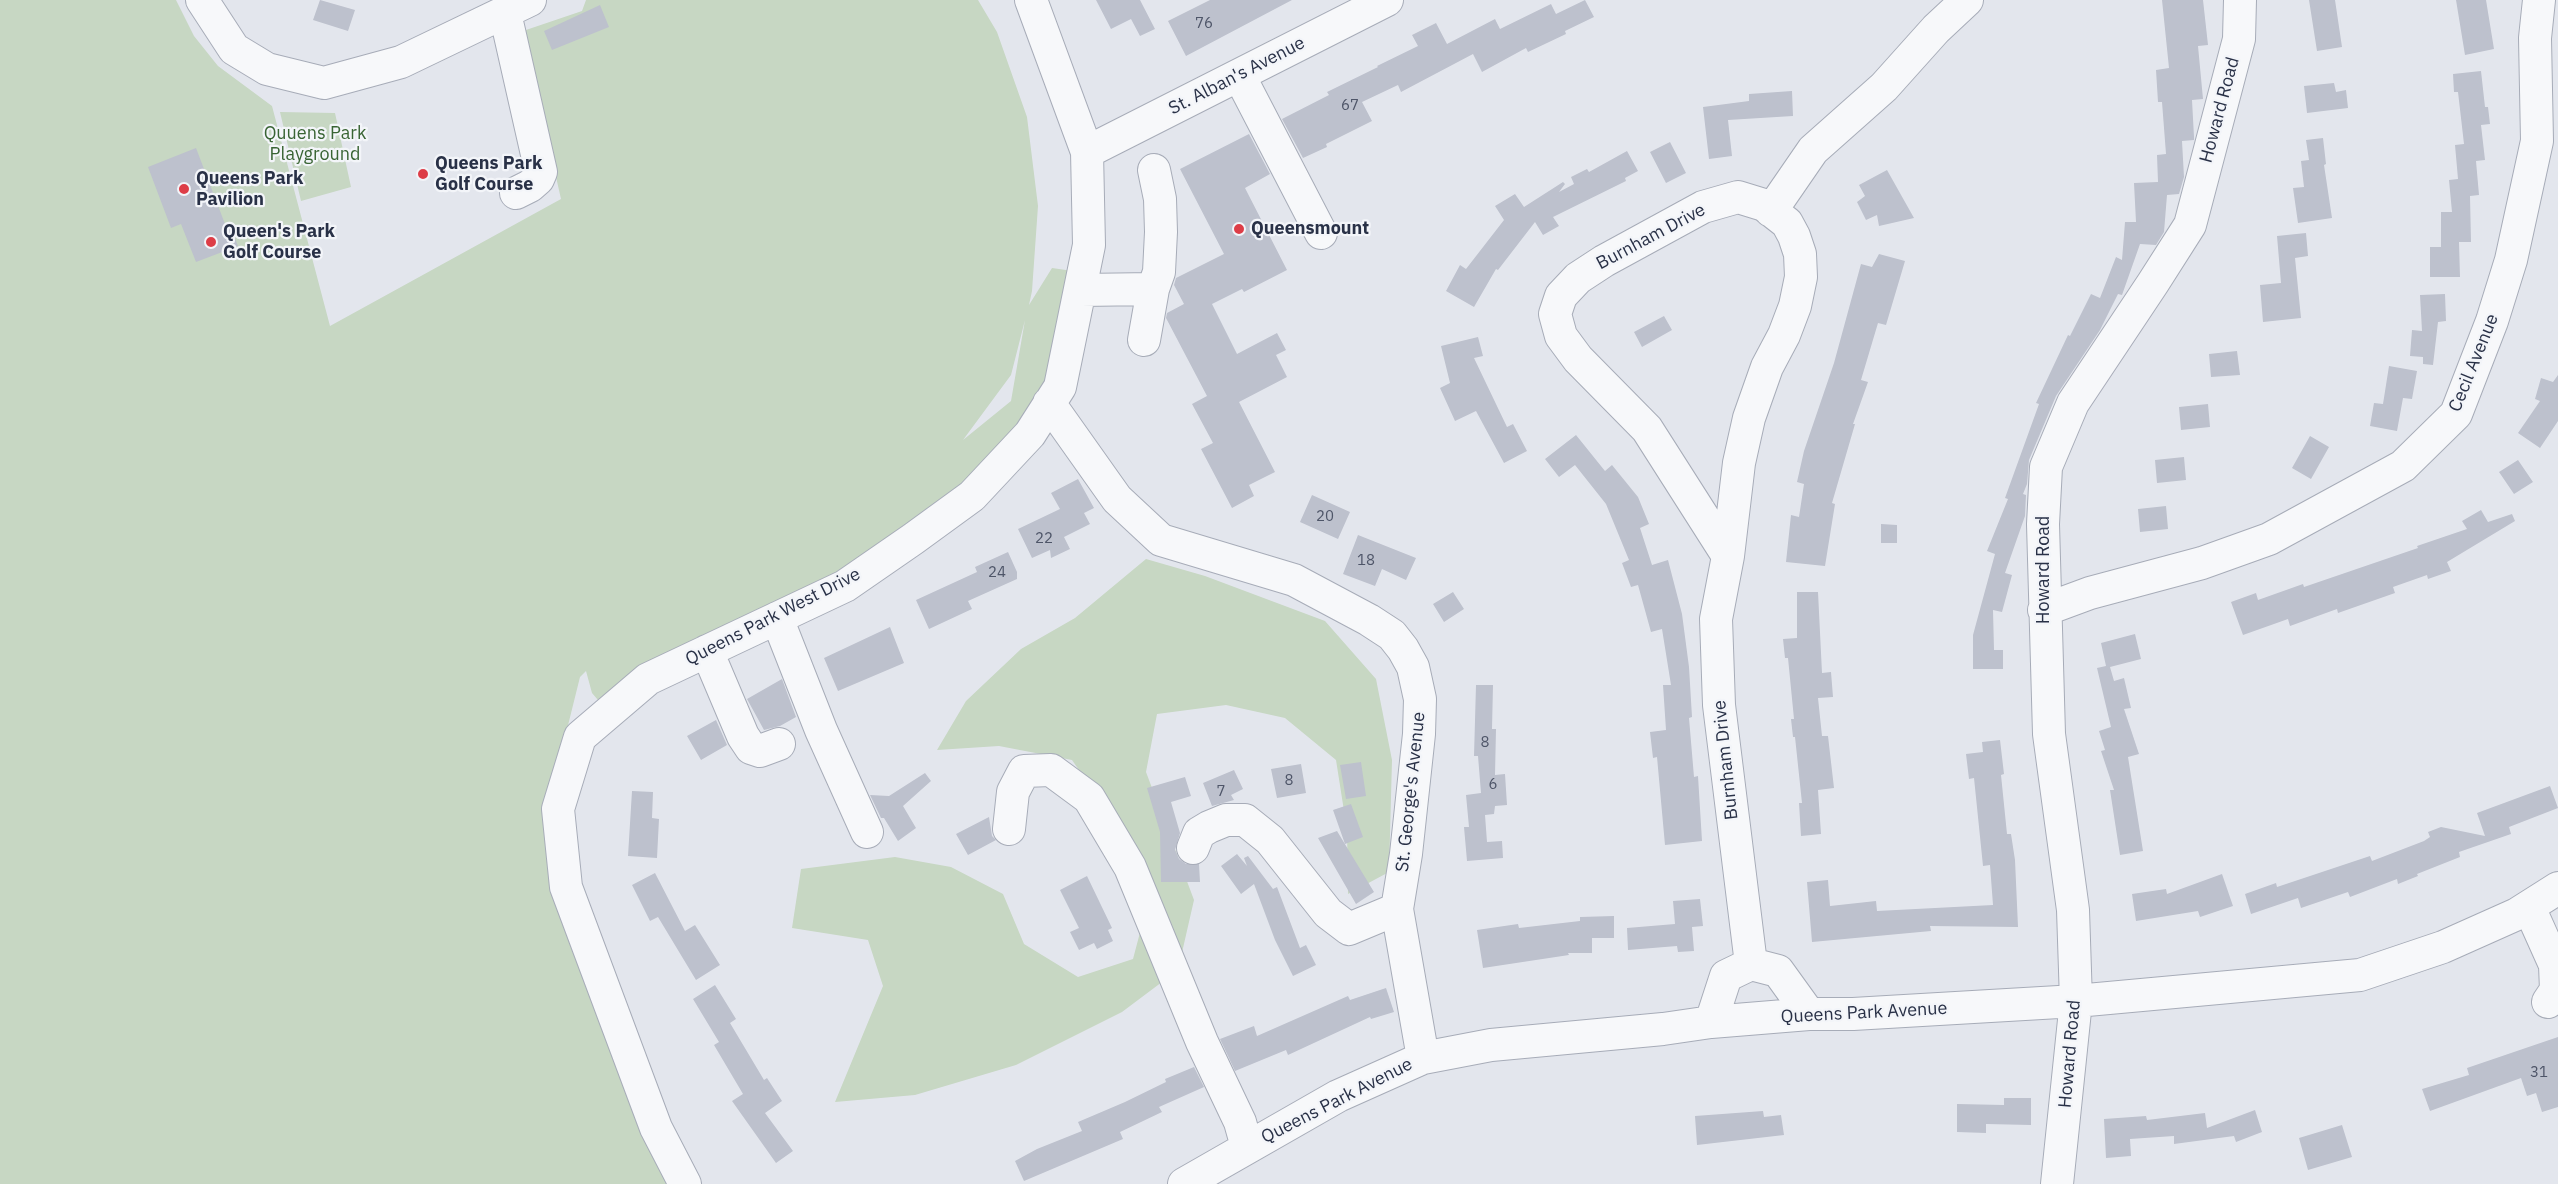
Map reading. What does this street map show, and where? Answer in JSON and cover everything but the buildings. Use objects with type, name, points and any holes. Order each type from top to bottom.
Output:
[{"type":"street","points":[[201,0],[234,49],[267,69],[324,83],[401,62],[518,6],[541,172],[530,186],[516,194]]},
{"type":"street","name":"Queens Park West Drive","points":[[685,1184],[656,1128],[566,887],[558,809],[580,737],[648,680],[845,586],[972,496],[1030,434],[1060,387],[1089,245],[1087,152],[1031,0]]},
{"type":"street","name":"St. Alban's Avenue","points":[[1087,152],[1387,0]]},
{"type":"street","points":[[1771,211],[1813,150],[1884,87],[1936,29],[1967,0]]},
{"type":"street","name":"Howard Road","points":[[2057,1184],[2076,1000],[2073,910],[2049,734],[2043,524],[2046,467],[2073,403],[2190,225],[2239,39],[2240,0]]},
{"type":"street","name":"Cecil Avenue","points":[[2044,610],[2090,592],[2202,563],[2269,539],[2403,466],[2456,414],[2492,321],[2511,260],[2537,141],[2535,38],[2541,0]]},
{"type":"street","points":[[1239,75],[1321,233]]},
{"type":"street","points":[[1144,340],[1159,272],[1160,199],[1154,170]]},
{"type":"street","name":"Burnham Drive","points":[[1728,556],[1647,429],[1578,359],[1561,336],[1555,314],[1561,296],[1578,278],[1604,261],[1703,207],[1738,197],[1764,205],[1786,223],[1794,236],[1800,254],[1801,277],[1791,316],[1767,367],[1749,418],[1739,463],[1728,556],[1716,619],[1719,705],[1751,964]]},
{"type":"street","points":[[1081,290],[1154,289]]},
{"type":"street","name":"St. George's Avenue","points":[[1049,403],[1117,499],[1161,540],[1294,580],[1369,620],[1392,635],[1403,649],[1413,667],[1420,699],[1419,734],[1406,854],[1397,909],[1423,1058]]},
{"type":"street","points":[[777,618],[821,730],[867,832]]},
{"type":"street","points":[[708,651],[743,736],[751,748],[759,751],[779,744]]},
{"type":"street","points":[[1009,829],[1013,792],[1024,771],[1051,770],[1089,798],[1130,867],[1202,1042],[1240,1122],[1247,1147]]},
{"type":"street","points":[[1193,848],[1199,833],[1226,820],[1245,820],[1270,840],[1328,913],[1349,930],[1397,909]]},
{"type":"street","name":"Queens Park Avenue","points":[[1184,1184],[1338,1096],[1423,1058],[1491,1045],[1664,1029],[1711,1022],[1809,1014],[1852,1014],[2076,1000],[2250,987],[2360,975],[2443,947],[2529,907],[2558,888]]},
{"type":"street","points":[[2529,907],[2555,965],[2556,990],[2548,1002]]},
{"type":"street","points":[[1711,1022],[1726,976],[1751,964],[1778,970],[1809,1014]]},
{"type":"green space","name":"Queen's Park Golf Course","points":[[0,0],[176,0],[194,36],[218,66],[272,106],[330,326],[561,199],[523,31],[582,11],[586,0],[978,0],[997,32],[1027,117],[1038,206],[1029,305],[1052,268],[1073,271],[1045,392],[985,472],[842,576],[603,706],[592,693],[586,671],[580,677],[545,818],[671,1184],[0,1184]],"holes":[[[1025,320],[1011,401],[963,440],[1011,375]]]},
{"type":"green space","name":"Quuens Park Playground","points":[[280,112],[335,113],[351,187],[301,201]]},
{"type":"green space","points":[[1146,559],[1205,576],[1325,621],[1376,679],[1392,760],[1389,872],[1348,894],[1347,830],[1336,760],[1285,718],[1226,705],[1157,714],[1146,772],[1194,900],[1178,970],[1122,1012],[1016,1065],[915,1095],[835,1102],[883,986],[868,940],[792,928],[801,869],[895,857],[951,867],[1003,894],[1024,944],[1078,977],[1133,959],[1147,906],[1128,840],[1072,760],[999,746],[937,750],[966,701],[1021,649],[1075,618]]},
{"type":"place","name":"Queens Park Golf Course","points":[[423,174]]},
{"type":"place","name":"Queens Park Pavilion","points":[[184,189]]},
{"type":"place","name":"Queensmount","points":[[1239,229]]},
{"type":"place","name":"Queen's Park Golf Course","points":[[211,242]]}]
